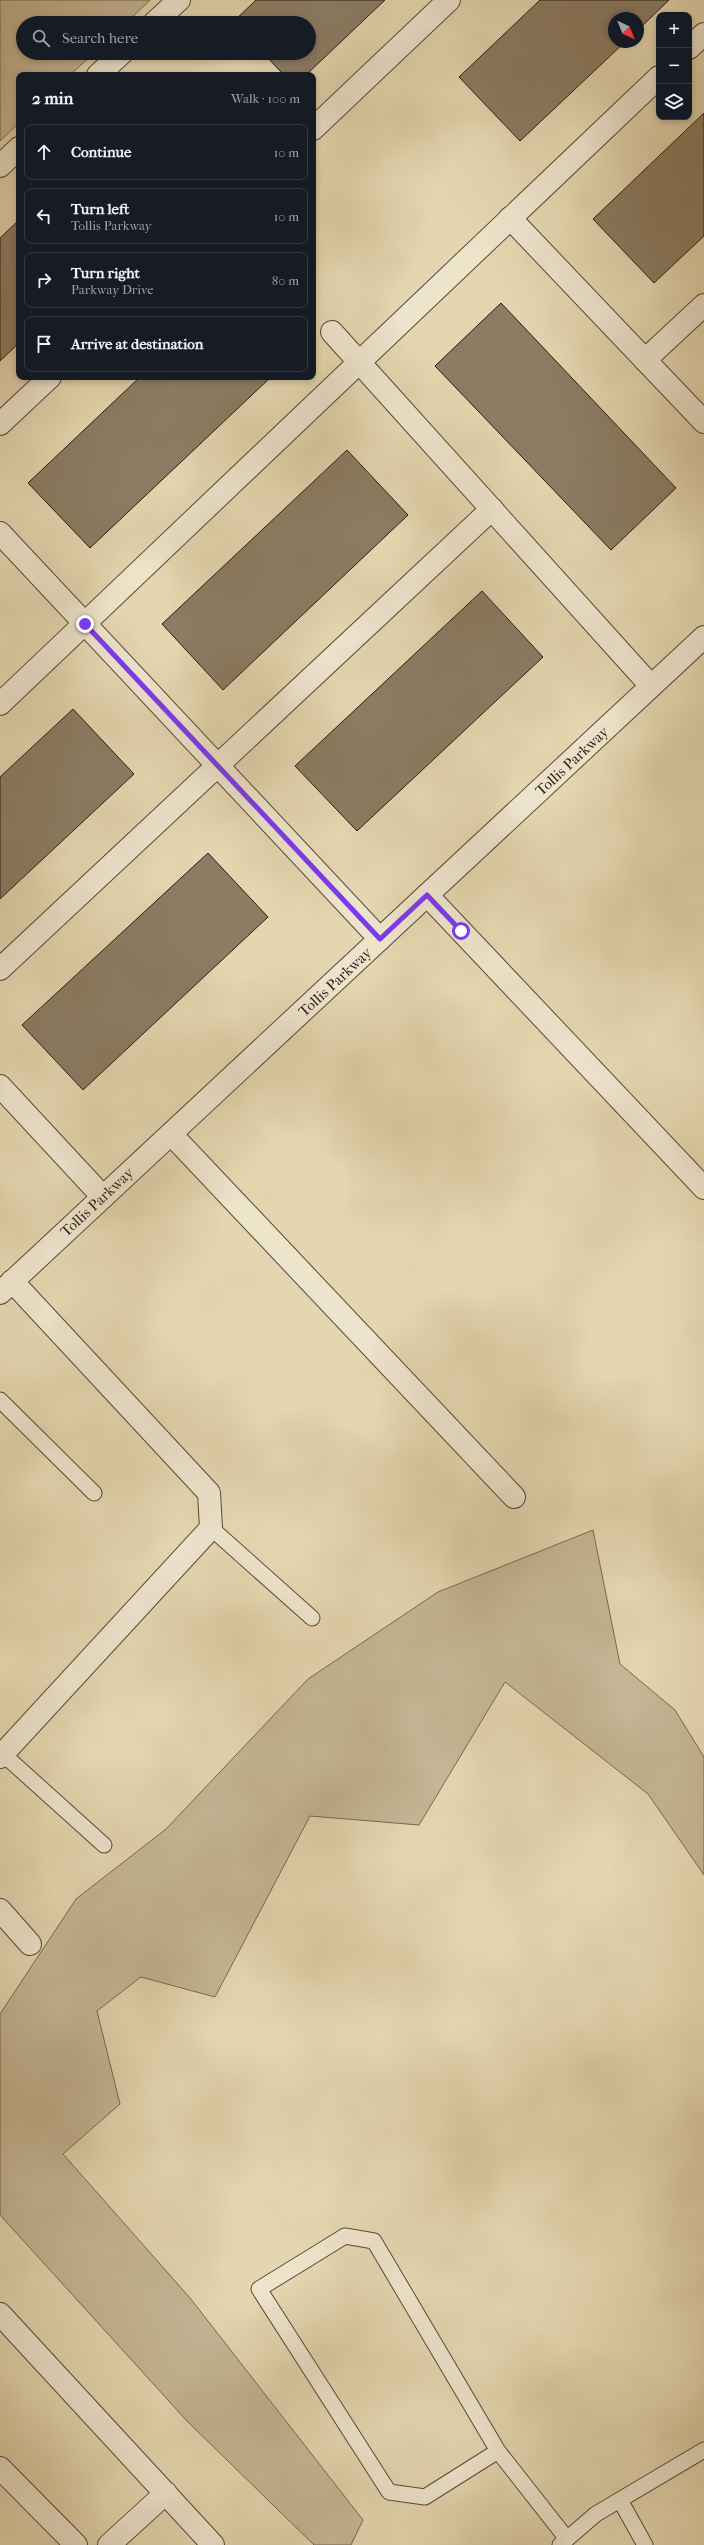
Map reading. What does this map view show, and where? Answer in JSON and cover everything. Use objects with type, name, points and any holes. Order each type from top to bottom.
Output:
[{"type":"street","points":[[162,16],[179,0]]},
{"type":"street","points":[[316,126],[449,0]]},
{"type":"street","points":[[692,45],[704,34]]},
{"type":"street","points":[[101,72],[114,60]]},
{"type":"street","points":[[0,704],[656,79]]},
{"type":"street","points":[[0,166],[16,151]]},
{"type":"street","points":[[510,218],[704,422]]},
{"type":"street","points":[[645,360],[704,305]]},
{"type":"street","points":[[332,332],[651,686]]},
{"type":"street","points":[[0,424],[47,380]]},
{"type":"street","points":[[0,970],[217,765],[492,509]]},
{"type":"street","points":[[0,534],[380,939]]},
{"type":"street","name":"Tollis Parkway","points":[[6,1287],[651,686],[700,648]]},
{"type":"street","points":[[427,895],[704,1188]]},
{"type":"street","points":[[0,1086],[103,1197]]},
{"type":"street","points":[[171,1134],[514,1497]]},
{"type":"street","points":[[2,1756],[211,1528],[209,1493],[6,1287]]},
{"type":"street","points":[[0,1910],[30,1944]]},
{"type":"street","points":[[0,2314],[213,2545]]},
{"type":"street","points":[[0,2468],[76,2545]]},
{"type":"street","points":[[109,2545],[166,2493]]},
{"type":"lane","points":[[0,1400],[94,1493]]},
{"type":"lane","points":[[211,1528],[312,1618]]},
{"type":"lane","points":[[2,1756],[104,1845]]},
{"type":"lane","points":[[498,2451],[425,2498],[389,2492],[259,2288],[345,2236],[374,2241],[498,2451],[563,2542],[596,2514],[704,2450]]},
{"type":"lane","points":[[620,2500],[645,2545]]},
{"type":"shaded area","points":[[0,0],[150,0],[133,16],[16,16],[16,60],[86,60],[73,72],[16,72],[16,126],[0,141]]},
{"type":"shaded area","points":[[593,1530],[620,1664],[675,1710],[704,1757],[704,1875],[648,1794],[505,1682],[419,1825],[310,1816],[215,1997],[141,1977],[97,2011],[120,2104],[63,2154],[190,2298],[363,2520],[351,2545],[314,2545],[187,2421],[0,2215],[0,2014],[76,1899],[166,1829],[308,1679],[438,1592]]},
{"type":"building","points":[[256,0],[385,0],[309,72],[281,72],[270,60],[316,60],[316,16],[239,16]]},
{"type":"building","points":[[540,0],[669,0],[644,24],[644,12],[608,12],[608,48],[619,48],[520,141],[459,77]]},
{"type":"building","points":[[704,113],[704,236],[654,283],[593,219]]},
{"type":"building","points":[[16,223],[16,346],[0,361],[0,238]]},
{"type":"building","points":[[501,303],[676,488],[611,550],[435,366]]},
{"type":"building","points":[[137,380],[268,380],[90,548],[28,483]]},
{"type":"building","points":[[347,450],[408,515],[223,690],[162,624]]},
{"type":"building","points":[[482,591],[543,657],[357,831],[295,766]]},
{"type":"building","points":[[73,709],[134,774],[0,899],[0,777]]},
{"type":"building","points":[[208,853],[268,917],[83,1090],[22,1025]]},
{"type":"route","points":[[85,624],[380,939],[427,895],[461,931]]}]
